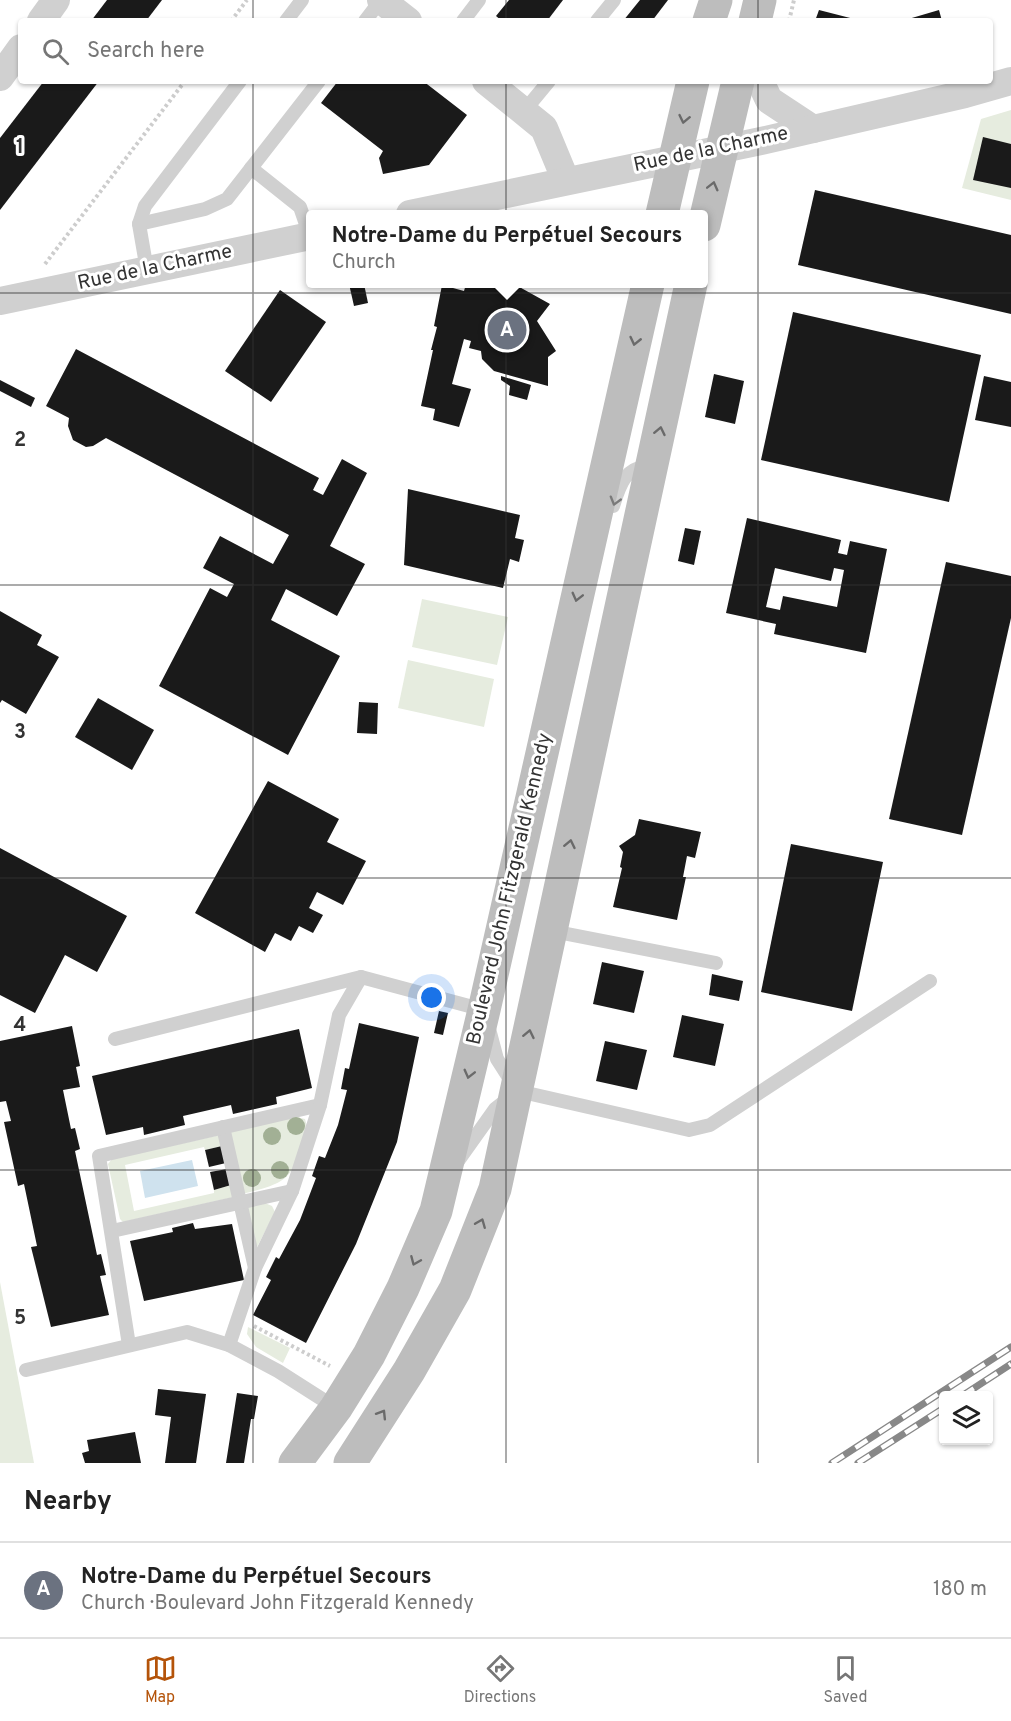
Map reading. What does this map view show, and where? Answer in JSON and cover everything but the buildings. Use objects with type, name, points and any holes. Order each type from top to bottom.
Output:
[{"type":"main road","points":[[710,18],[716,0]]},
{"type":"main road","points":[[756,18],[760,0]]},
{"type":"main road","points":[[663,210],[692,84]]},
{"type":"main road","points":[[707,210],[737,84]]},
{"type":"main road","name":"Boulevard John Fitzgerald Kennedy","points":[[295,1463],[336,1408],[354,1379],[403,1288],[436,1211],[484,1010],[555,687],[595,553],[647,288]]},
{"type":"main road","points":[[350,1463],[409,1371],[455,1290],[495,1190],[690,288]]},
{"type":"street","points":[[43,18],[56,0]]},
{"type":"street","points":[[381,0],[404,18]]},
{"type":"street","points":[[0,77],[18,52]]},
{"type":"street","name":"Rue de la Charme","points":[[429,210],[813,129],[1011,81]]},
{"type":"street","points":[[490,84],[525,110],[544,128],[566,181]]},
{"type":"street","points":[[761,84],[769,100],[813,129]]},
{"type":"street","name":"Rue de la Charme","points":[[0,301],[306,237]]},
{"type":"lane","points":[[288,18],[302,0]]},
{"type":"lane","points":[[367,18],[381,0]]},
{"type":"lane","points":[[465,18],[479,0]]},
{"type":"lane","points":[[599,18],[614,0]]},
{"type":"lane","points":[[147,270],[139,224],[145,206],[238,84]]},
{"type":"lane","points":[[139,224],[205,210],[227,199],[317,84]]},
{"type":"lane","points":[[525,110],[547,84]]},
{"type":"lane","points":[[252,168],[300,207],[306,224]]},
{"type":"lane","points":[[611,518],[620,484],[633,468],[653,463]]},
{"type":"lane","points":[[552,931],[716,963]]},
{"type":"lane","points":[[229,1345],[255,1268],[292,1191],[320,1105],[339,1015],[361,977]]},
{"type":"lane","points":[[115,1039],[361,977],[484,1010],[497,1059],[518,1091],[689,1130],[710,1125],[930,981]]},
{"type":"lane","points":[[443,1179],[495,1109],[518,1091]]},
{"type":"lane","points":[[129,1345],[99,1156],[320,1105]]},
{"type":"lane","points":[[223,1127],[255,1268]]},
{"type":"lane","points":[[112,1231],[292,1191]]},
{"type":"lane","points":[[26,1370],[187,1332],[229,1345],[278,1371],[336,1408]]},
{"type":"path","points":[[233,18],[247,0]]},
{"type":"path","points":[[790,18],[794,0]]},
{"type":"path","points":[[40,270],[183,84]]},
{"type":"path","points":[[239,1318],[354,1379]]},
{"type":"shaded area","points":[[1011,110],[1011,200],[962,188],[981,119]]},
{"type":"shaded area","points":[[422,599],[508,617],[497,665],[412,647]]},
{"type":"shaded area","points":[[408,660],[494,679],[484,727],[398,708]]},
{"type":"shaded area","points":[[296,1117],[305,1119],[307,1126],[298,1156],[289,1174],[273,1185],[242,1194],[229,1132]]},
{"type":"shaded area","points":[[220,1135],[222,1146],[205,1150],[204,1147],[125,1165],[134,1211],[214,1193],[214,1190],[231,1185],[234,1197],[123,1222],[120,1219],[108,1164],[112,1159]]},
{"type":"shaded area","points":[[265,1203],[272,1206],[275,1212],[256,1249],[245,1208]]},
{"type":"shaded area","points":[[0,1282],[34,1463],[0,1463]]},
{"type":"shaded area","points":[[248,1327],[290,1348],[283,1363],[256,1347],[247,1334]]},
{"type":"water","points":[[192,1160],[198,1186],[145,1198],[140,1171]]},
{"type":"railway","points":[[832,1463],[1011,1347]]},
{"type":"railway","points":[[970,1391],[1011,1364]]},
{"type":"railway","points":[[858,1463],[939,1411]]},
{"type":"place","name":"Notre-Dame du Perpétuel Secours","points":[[507,330]]}]
